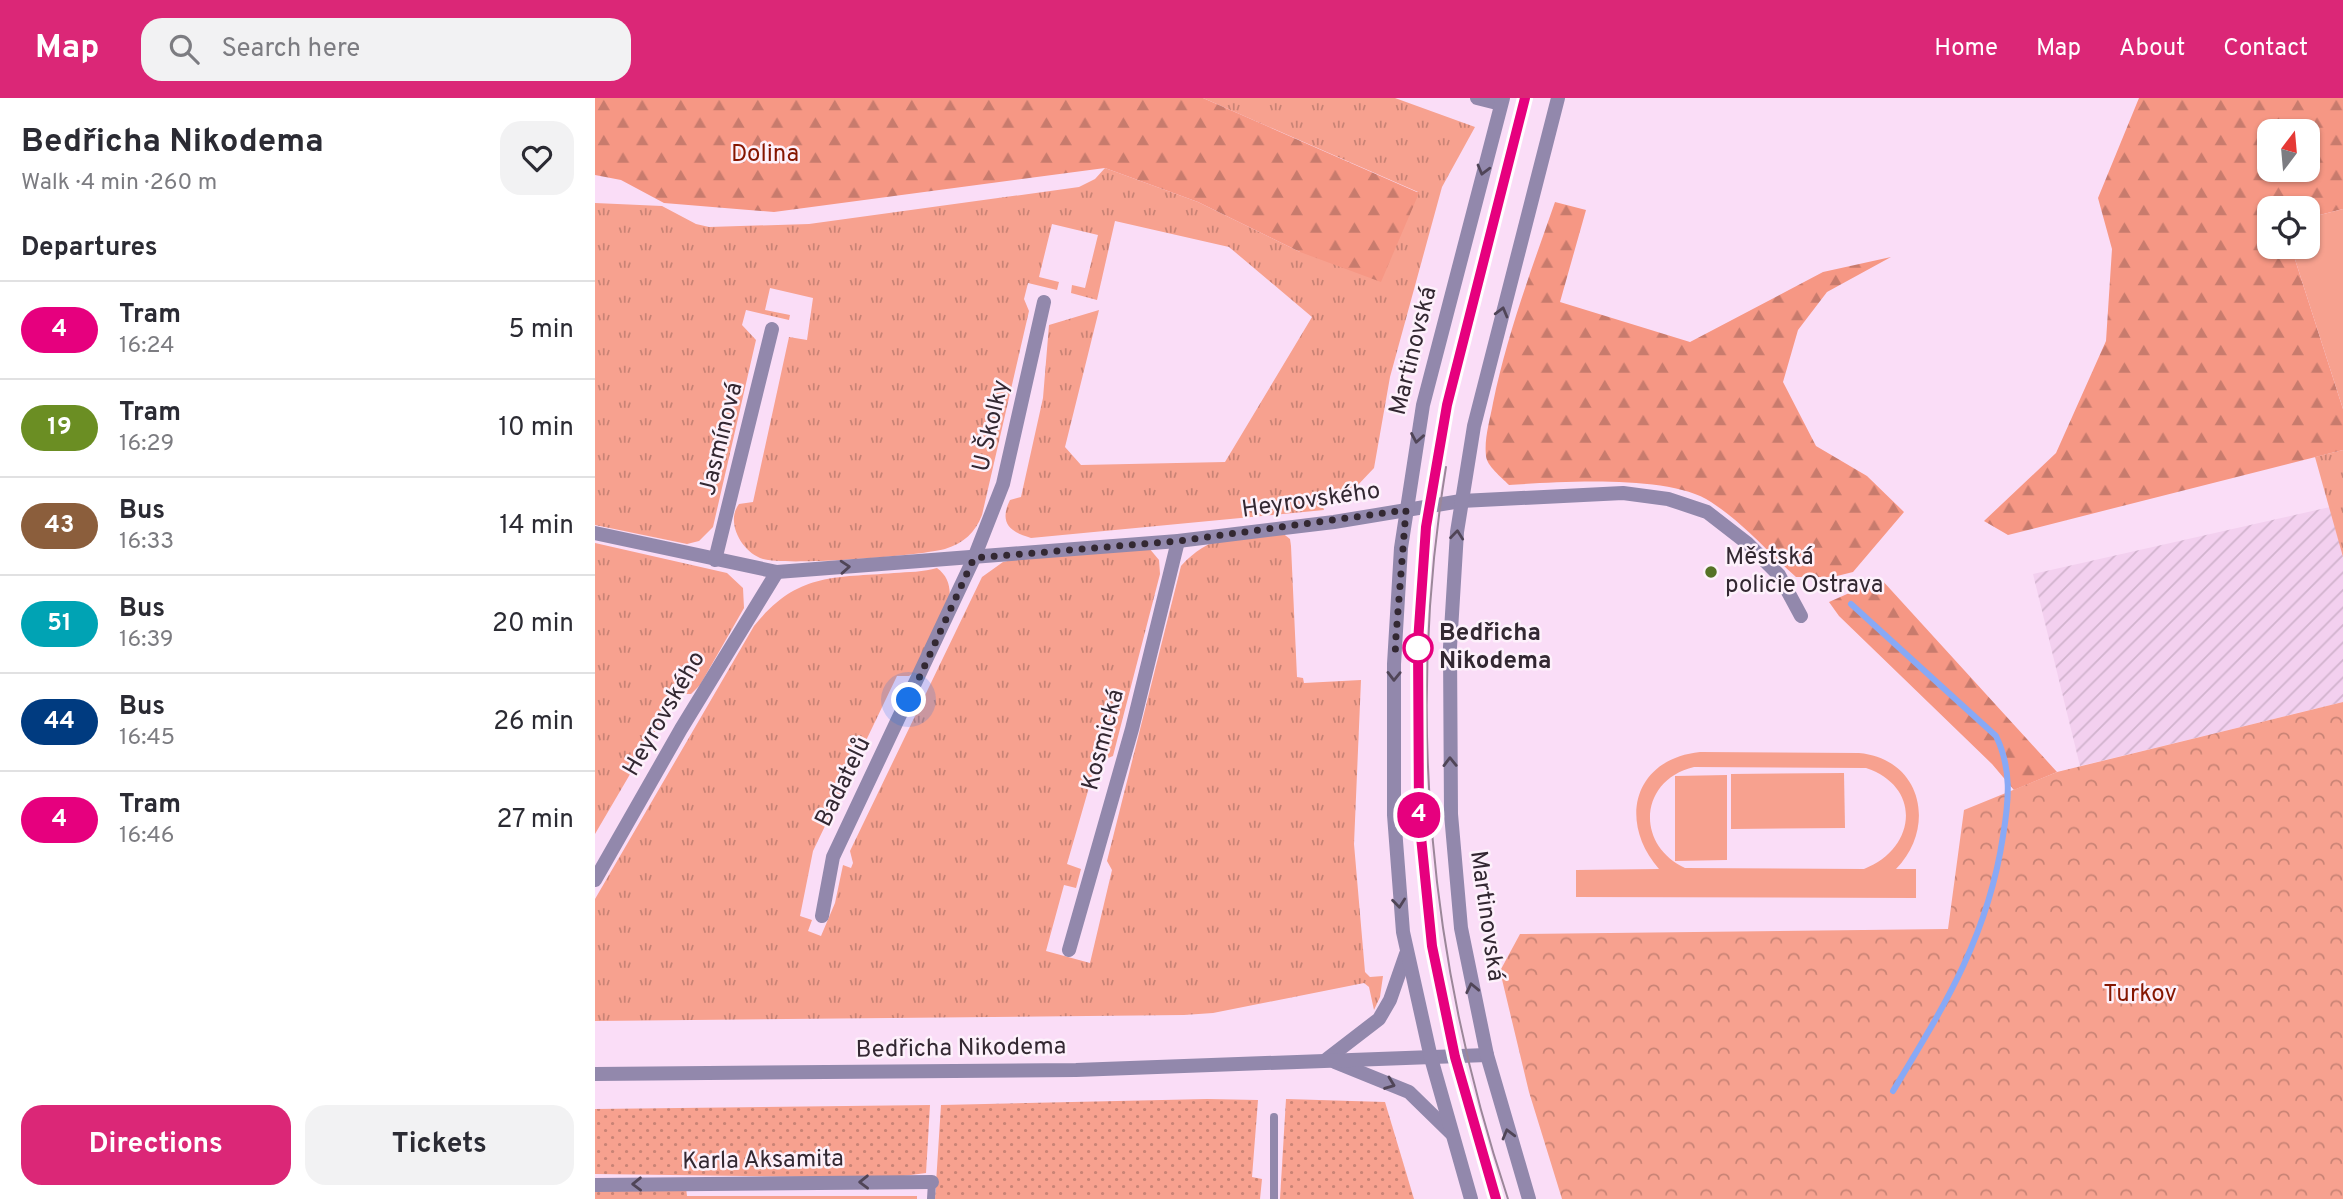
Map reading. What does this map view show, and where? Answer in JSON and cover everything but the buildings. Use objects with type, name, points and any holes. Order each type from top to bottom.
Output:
[{"type":"street","points":[[1477,98],[1502,101]]},
{"type":"street","name":"Martinovská","points":[[1529,1199],[1487,1055],[1461,928],[1451,814],[1450,647],[1461,501],[1479,402],[1559,98]]},
{"type":"street","name":"Martinovská","points":[[1471,1199],[1431,1058],[1406,954],[1397,874],[1393,783],[1396,611],[1406,510],[1428,385],[1502,101]]},
{"type":"street","name":"U Školky","points":[[974,558],[1003,484],[1044,302]]},
{"type":"street","name":"Jasmínová","points":[[716,560],[772,329]]},
{"type":"street","name":"Heyrovského","points":[[595,533],[777,572],[1178,541],[1305,526],[1461,501],[1623,493],[1681,503],[1707,512],[1747,543],[1779,575],[1801,616]]},
{"type":"street","name":"Kosmická","points":[[1069,950],[1132,729],[1178,541]]},
{"type":"street","name":"Badatelů","points":[[822,916],[833,857],[974,558]]},
{"type":"street","name":"Heyrovského","points":[[595,880],[681,729],[777,572]]},
{"type":"street","name":"Martinovská","points":[[1327,1059],[1379,1019],[1390,1000],[1406,954]]},
{"type":"street","name":"Bedřicha Nikodema","points":[[595,1074],[1076,1070],[1487,1055]]},
{"type":"street","name":"Bedřicha Nikodema","points":[[1327,1059],[1409,1092],[1451,1133]]},
{"type":"street","name":"Karla Aksamita","points":[[595,1185],[932,1182]]},
{"type":"lane","points":[[1273,1199],[1274,1117]]},
{"type":"lane","points":[[931,1199],[932,1182]]},
{"type":"shaded area","points":[[2330,507],[2343,557],[2343,702],[2080,766],[2033,574]]},
{"type":"green space","name":"Dolina","points":[[595,98],[1203,98],[1419,193],[1381,282],[1300,252],[1198,202],[1105,168],[774,212],[664,203],[621,180],[595,175]]},
{"type":"green space","points":[[1203,98],[1395,98],[1475,127],[1442,187],[1390,377],[1374,468],[1356,487],[1327,493],[1322,504],[1324,510],[1031,538],[1017,533],[1008,525],[1007,508],[1010,500],[1021,497],[1043,398],[1049,325],[1099,310],[1065,447],[1081,465],[1225,462],[1312,317],[1229,247],[1115,221],[1097,300],[1071,293],[1072,285],[1085,288],[1098,235],[1052,224],[1039,277],[1059,282],[1057,290],[1028,283],[1024,299],[1029,311],[982,515],[972,532],[958,544],[909,555],[777,561],[755,556],[742,544],[735,528],[735,511],[739,504],[753,502],[789,337],[807,340],[813,298],[770,288],[765,310],[790,315],[789,320],[746,310],[742,325],[756,340],[713,527],[699,541],[687,544],[595,525],[595,203],[662,206],[696,224],[709,227],[809,224],[1079,187],[1095,179],[1105,168],[1198,202],[1300,252],[1418,192]]},
{"type":"green space","points":[[2139,98],[2343,98],[2343,209],[2320,215],[2320,196],[2257,196],[2257,259],[2295,259],[2343,409],[2343,450],[2008,535],[1984,521],[2056,453],[2106,341],[2112,249],[2098,198]]},
{"type":"green space","points":[[1555,202],[1586,210],[1560,302],[1690,342],[1823,272],[1891,257],[1827,292],[1798,330],[1783,382],[1816,446],[1867,476],[1904,512],[1853,572],[1833,577],[1796,577],[1733,519],[1711,502],[1692,493],[1669,487],[1613,482],[1509,485],[1492,467],[1486,456],[1486,443],[1499,377],[1521,301]]},
{"type":"green space","points":[[2343,209],[2343,409],[2295,259],[2320,259],[2320,215]]},
{"type":"green space","points":[[2343,450],[2343,557],[2315,457]]},
{"type":"green space","points":[[1281,532],[1290,539],[1291,546],[1297,677],[1303,678],[1304,683],[1361,680],[1354,844],[1365,972],[1370,977],[1383,976],[1380,997],[1374,1010],[1369,987],[1364,983],[1213,1013],[1184,1015],[595,1021],[595,899],[754,626],[785,596],[801,587],[833,578],[937,568],[946,578],[950,590],[949,604],[937,632],[916,671],[909,676],[897,676],[813,851],[800,916],[812,920],[808,931],[821,936],[835,903],[843,865],[851,868],[853,863],[850,851],[982,577],[1003,562],[1016,559],[1149,548],[1159,560],[1160,574],[1113,756],[1096,763],[1067,864],[1081,869],[1076,888],[1064,885],[1046,951],[1090,963],[1112,870],[1107,861],[1181,566],[1203,547],[1215,542],[1239,536]]},
{"type":"green space","points":[[595,543],[727,573],[743,588],[744,608],[700,685],[691,694],[677,694],[595,834]]},
{"type":"green space","points":[[1881,579],[2057,772],[2014,790],[1992,764],[1839,616],[1829,602]]},
{"type":"green space","name":"Turkov","points":[[2343,702],[2343,1199],[1562,1199],[1529,1092],[1500,971],[1520,934],[1948,929],[1964,810],[2057,772]]},
{"type":"green space","points":[[1700,752],[1859,753],[1880,758],[1897,768],[1909,781],[1917,797],[1919,815],[1909,852],[1896,869],[1916,869],[1916,898],[1576,897],[1576,870],[1659,869],[1646,851],[1636,813],[1639,796],[1647,780],[1660,767],[1677,757]],"holes":[[[1694,767],[1866,768],[1884,777],[1897,789],[1904,803],[1906,818],[1903,833],[1894,847],[1881,860],[1864,869],[1685,868],[1669,858],[1651,829],[1650,814],[1662,785],[1676,774]]]},
{"type":"green space","points":[[1844,773],[1845,828],[1731,829],[1731,774]]},
{"type":"green space","points":[[1727,775],[1727,860],[1675,861],[1675,776]]},
{"type":"green space","points":[[1286,1099],[1385,1102],[1414,1199],[1280,1199]]},
{"type":"green space","points":[[1258,1100],[1252,1177],[1262,1179],[1260,1199],[935,1199],[941,1105]]},
{"type":"green space","points":[[930,1105],[926,1173],[888,1178],[595,1174],[595,1109]]},
{"type":"green space","points":[[686,1188],[687,1196],[917,1196],[917,1199],[595,1199],[595,1190]]},
{"type":"waterway","points":[[1851,604],[1996,736],[2007,773],[2005,823],[1987,906],[1947,999],[1893,1091]]},
{"type":"tram line","points":[[1496,1199],[1460,1075],[1433,948],[1425,897],[1416,792],[1415,683],[1426,526],[1444,418],[1468,311],[1525,98]]},
{"type":"tram line","name":"4","points":[[1496,1199],[1455,1057],[1432,946],[1419,817],[1418,642],[1426,527],[1447,405],[1471,302],[1525,98]]},
{"type":"tram line","points":[[1446,467],[1434,559],[1428,652],[1427,744],[1432,836],[1443,928],[1459,1020],[1481,1110],[1508,1199]]},
{"type":"place","name":"Městská policie Ostrava","points":[[1711,572]]},
{"type":"place","name":"Bedřicha Nikodema","points":[[1418,648]]},
{"type":"route","points":[[909,700],[974,558],[1178,541],[1305,526],[1406,510],[1395,649],[1418,648]]}]
